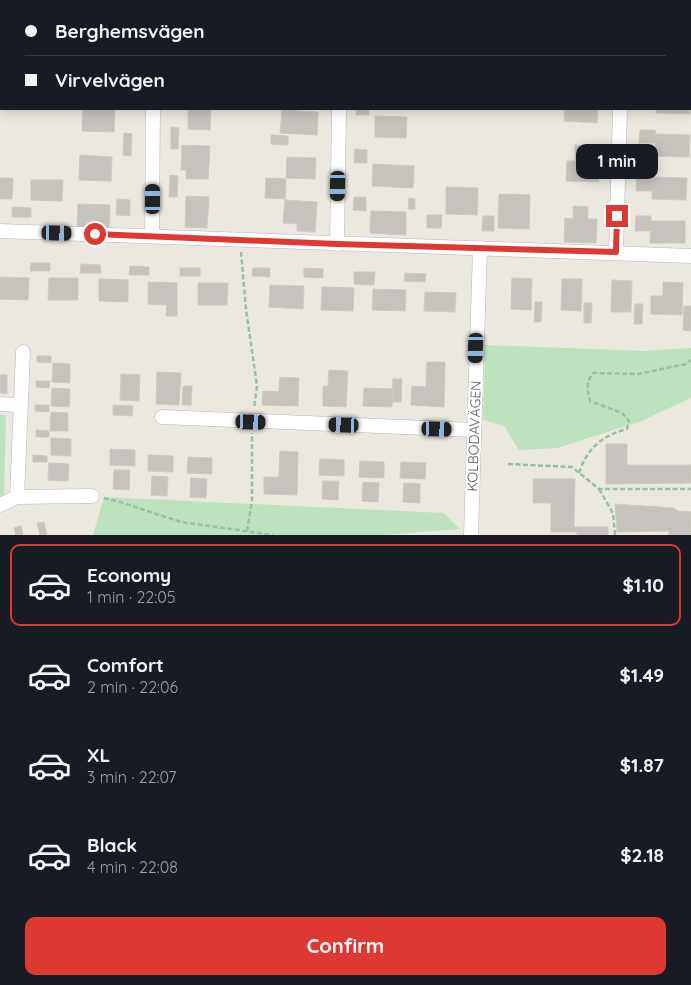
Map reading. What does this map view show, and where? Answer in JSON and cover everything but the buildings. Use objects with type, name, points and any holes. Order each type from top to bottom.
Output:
[{"type":"street","points":[[152,236],[153,110]]},
{"type":"street","points":[[337,244],[339,110]]},
{"type":"street","points":[[616,252],[620,110]]},
{"type":"street","points":[[0,231],[691,256]]},
{"type":"street","name":"KOLBODAVÄGEN","points":[[471,535],[480,248]]},
{"type":"street","points":[[17,496],[23,352]]},
{"type":"street","points":[[0,404],[20,405]]},
{"type":"street","points":[[162,417],[474,430]]},
{"type":"street","points":[[0,505],[17,496],[92,496]]},
{"type":"path","points":[[240,239],[246,309],[257,386],[251,422],[252,501],[247,532]]},
{"type":"path","points":[[579,472],[583,458],[600,441],[613,432],[627,429],[629,421],[622,413],[590,401],[587,391],[588,379],[593,373],[638,374],[686,364],[691,360]]},
{"type":"path","points":[[508,464],[572,467],[600,489],[613,513],[614,535]]},
{"type":"path","points":[[600,489],[691,489]]},
{"type":"path","points":[[92,496],[120,502],[181,522],[272,535]]},
{"type":"green space","points":[[485,345],[643,351],[691,348],[691,398],[639,422],[557,448],[519,450],[504,426],[483,420]]},
{"type":"green space","points":[[0,415],[6,415],[4,497],[0,499]]},
{"type":"green space","points":[[104,497],[444,513],[460,529],[384,535],[93,535]]},
{"type":"route","points":[[95,234],[337,244],[616,252],[617,216]]}]
